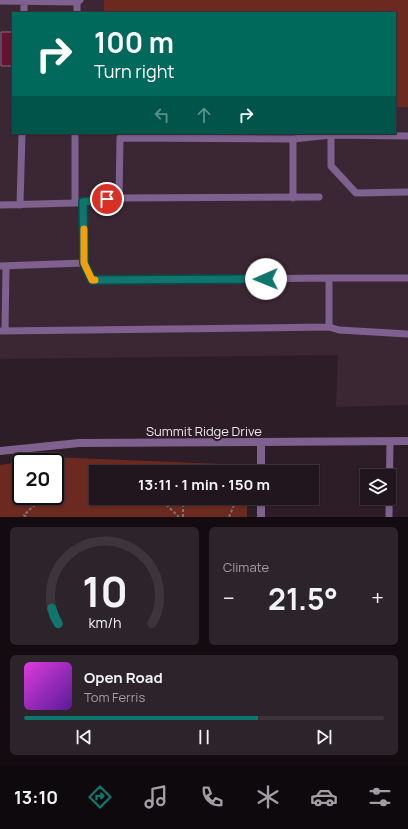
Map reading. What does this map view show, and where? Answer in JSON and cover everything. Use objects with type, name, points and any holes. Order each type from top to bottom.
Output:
[{"type":"street","name":"Summit Ridge Drive","points":[[0,451],[79,443],[408,441]]},
{"type":"street","points":[[261,442],[261,465]]},
{"type":"street","points":[[261,505],[261,517]]},
{"type":"lane","points":[[0,1],[78,1],[77,12]]},
{"type":"lane","points":[[24,1],[24,12]]},
{"type":"lane","points":[[20,205],[22,134]]},
{"type":"lane","points":[[75,134],[75,203]]},
{"type":"lane","points":[[119,198],[120,138],[294,140],[331,135],[408,136]]},
{"type":"lane","points":[[331,135],[330,166],[356,193],[408,192]]},
{"type":"lane","points":[[293,198],[294,140]]},
{"type":"lane","points":[[0,205],[75,203],[119,198],[319,197]]},
{"type":"lane","points":[[83,202],[84,263],[92,280],[408,278]]},
{"type":"lane","points":[[84,263],[3,266],[3,331],[329,327],[339,330],[408,334]]},
{"type":"lane","points":[[329,278],[329,327]]},
{"type":"lane","points":[[389,517],[390,442]]},
{"type":"path","points":[[26,517],[24,515],[35,505]]},
{"type":"path","points":[[167,505],[178,517]]},
{"type":"path","points":[[183,505],[183,517]]},
{"type":"path","points":[[230,517],[234,505]]},
{"type":"shaded area","points":[[0,0],[104,0],[104,12],[12,12],[12,134],[396,134],[396,107],[408,107],[408,405],[336,407],[338,355],[0,359]]},
{"type":"shaded area","points":[[104,0],[408,0],[408,107],[396,107],[396,12],[104,12]]},
{"type":"shaded area","points":[[64,458],[247,465],[89,465],[89,505],[247,505],[247,517],[0,517],[0,465],[12,463],[12,505],[64,505]]},
{"type":"building","points":[[1,32],[12,32],[12,66],[1,66]]},
{"type":"slow traffic","points":[[84,229],[84,263],[92,280],[95,280]]},
{"type":"route","points":[[107,199],[83,202],[84,263],[92,280],[266,279]]}]
